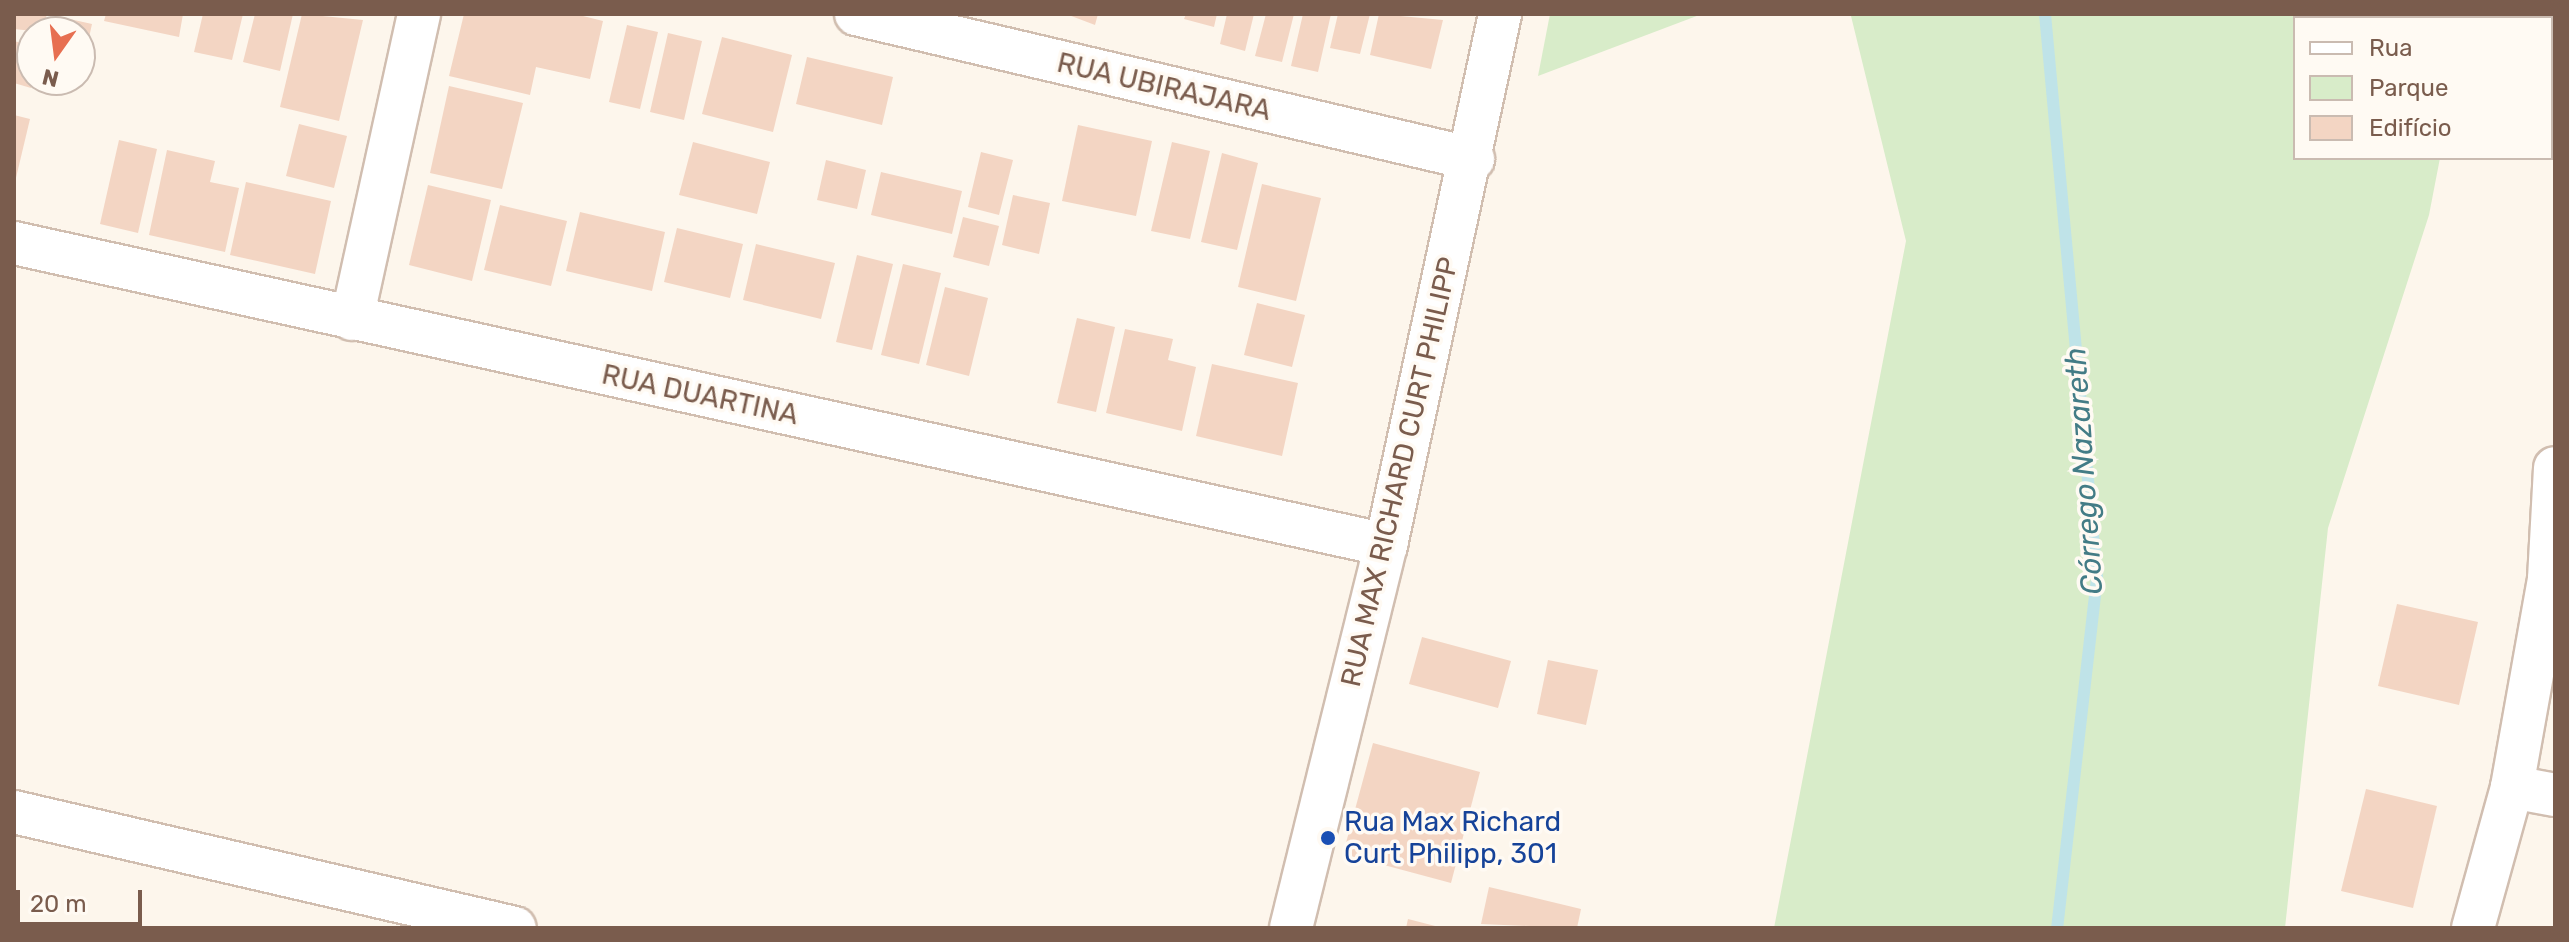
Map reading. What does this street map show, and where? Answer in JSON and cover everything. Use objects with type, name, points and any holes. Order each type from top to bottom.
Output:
[{"type":"street","points":[[352,319],[419,14]]},
{"type":"street","name":"RUA UBIRAJARA","points":[[856,14],[1473,159]]},
{"type":"street","name":"RUA MAX RICHARD CURT PHILIPP","points":[[1291,928],[1386,545],[1473,159],[1500,14]]},
{"type":"street","name":"RUA DUARTINA","points":[[14,243],[1386,545]]},
{"type":"street","points":[[2473,928],[2512,787],[2549,579],[2555,468]]},
{"type":"street","points":[[2512,787],[2555,795]]},
{"type":"street","points":[[14,812],[515,928]]},
{"type":"green space","points":[[1550,14],[1702,14],[1538,76]]},
{"type":"green space","points":[[1843,14],[2425,14],[2293,16],[2293,160],[2440,160],[2429,215],[2328,528],[2285,928],[1774,928],[1906,241],[1851,16]]},
{"type":"building","points":[[14,14],[47,14],[16,16],[14,29]]},
{"type":"building","points":[[106,14],[183,14],[179,37],[104,21]]},
{"type":"building","points":[[203,14],[243,14],[232,60],[194,52]]},
{"type":"building","points":[[255,14],[293,14],[280,71],[243,62]]},
{"type":"building","points":[[302,14],[363,20],[339,121],[280,107]]},
{"type":"building","points":[[464,14],[575,14],[603,21],[590,79],[536,67],[530,95],[449,76]]},
{"type":"building","points":[[1066,14],[1098,14],[1095,25]]},
{"type":"building","points":[[1186,14],[1217,14],[1214,27],[1184,19]]},
{"type":"building","points":[[1227,14],[1254,14],[1245,51],[1220,44]]},
{"type":"building","points":[[1266,14],[1294,14],[1282,62],[1255,56]]},
{"type":"building","points":[[1303,14],[1331,14],[1318,72],[1291,66]]},
{"type":"building","points":[[1338,14],[1370,14],[1360,54],[1330,48]]},
{"type":"building","points":[[1379,14],[1443,20],[1431,69],[1370,55]]},
{"type":"building","points":[[627,25],[658,32],[640,109],[609,102]]},
{"type":"building","points":[[668,33],[702,41],[684,120],[650,112]]},
{"type":"building","points":[[722,37],[792,55],[773,132],[702,114]]},
{"type":"building","points":[[14,41],[16,84],[14,83]]},
{"type":"building","points":[[807,57],[893,77],[882,125],[796,104]]},
{"type":"building","points":[[449,86],[523,103],[502,189],[430,173]]},
{"type":"building","points":[[14,115],[30,119],[15,182],[14,182]]},
{"type":"building","points":[[299,124],[347,136],[334,188],[286,176]]},
{"type":"building","points":[[1078,125],[1152,141],[1136,216],[1062,201]]},
{"type":"building","points":[[119,140],[157,149],[138,233],[100,224]]},
{"type":"building","points":[[693,142],[770,162],[757,214],[679,195]]},
{"type":"building","points":[[1172,142],[1210,151],[1190,239],[1151,231]]},
{"type":"building","points":[[167,150],[215,161],[210,182],[239,188],[225,252],[149,235]]},
{"type":"building","points":[[981,152],[1013,160],[999,215],[968,207]]},
{"type":"building","points":[[1222,153],[1258,163],[1237,250],[1201,242]]},
{"type":"building","points":[[826,160],[866,170],[857,209],[817,200]]},
{"type":"building","points":[[881,172],[962,191],[952,234],[871,215]]},
{"type":"building","points":[[246,182],[331,201],[315,274],[230,255]]},
{"type":"building","points":[[1262,184],[1321,198],[1296,301],[1238,287]]},
{"type":"building","points":[[428,185],[491,200],[472,281],[409,265]]},
{"type":"building","points":[[1013,195],[1050,203],[1039,254],[1002,245]]},
{"type":"building","points":[[500,205],[567,221],[551,286],[484,270]]},
{"type":"building","points":[[580,212],[665,232],[652,291],[566,271]]},
{"type":"building","points":[[963,217],[999,226],[989,266],[953,257]]},
{"type":"building","points":[[677,228],[743,244],[730,298],[664,282]]},
{"type":"building","points":[[756,244],[835,263],[821,319],[743,300]]},
{"type":"building","points":[[857,255],[893,264],[872,350],[836,342]]},
{"type":"building","points":[[903,264],[941,273],[919,364],[881,355]]},
{"type":"building","points":[[945,287],[988,298],[969,376],[926,365]]},
{"type":"building","points":[[1257,303],[1305,315],[1292,367],[1244,355]]},
{"type":"building","points":[[1077,318],[1115,327],[1096,412],[1057,403]]},
{"type":"building","points":[[1125,329],[1173,339],[1168,360],[1196,367],[1182,431],[1106,413]]},
{"type":"building","points":[[1212,364],[1298,383],[1282,456],[1196,436]]},
{"type":"building","points":[[2397,604],[2478,622],[2459,705],[2378,686]]},
{"type":"building","points":[[1422,637],[1511,661],[1498,708],[1409,684]]},
{"type":"building","points":[[1548,660],[1598,670],[1586,725],[1537,714]]},
{"type":"building","points":[[1373,743],[1480,772],[1451,883],[1343,854]]},
{"type":"building","points":[[2366,789],[2437,806],[2413,908],[2341,891]]},
{"type":"building","points":[[1489,887],[1581,909],[1577,928],[1481,924]]},
{"type":"building","points":[[1408,919],[1439,927],[1439,928],[1406,928]]},
{"type":"waterway","name":"Córrego Nazareth","points":[[2045,14],[2097,578],[2057,928]]},
{"type":"place","name":"Rua Max Richard Curt Philipp, 301","points":[[1328,838]]}]
